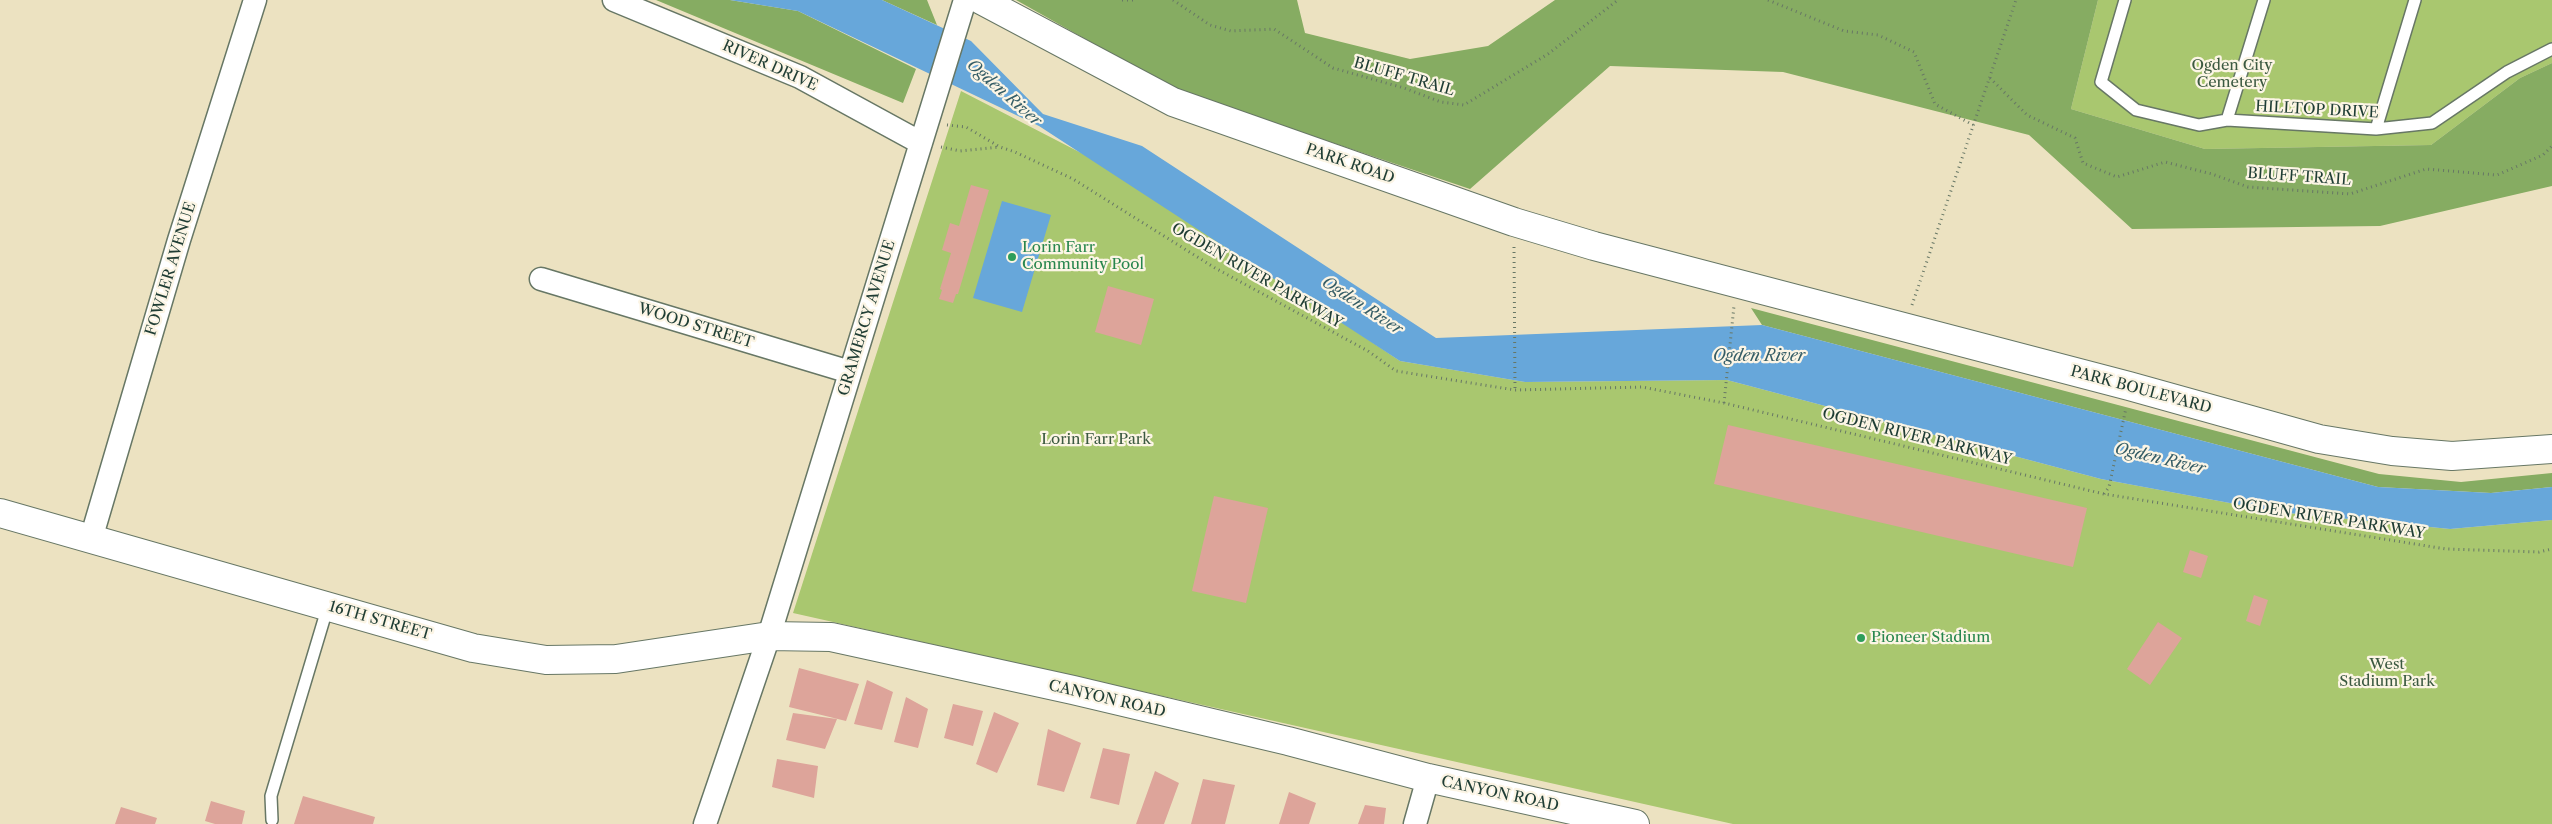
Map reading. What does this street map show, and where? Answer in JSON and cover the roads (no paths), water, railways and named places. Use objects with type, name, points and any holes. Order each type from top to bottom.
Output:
[{"type":"street","name":"FOWLER AVENUE","points":[[91,539],[179,240],[255,0]]},
{"type":"street","name":"RIVER DRIVE","points":[[614,0],[800,77],[921,143]]},
{"type":"street","name":"GRAMERCY AVENUE","points":[[769,636],[965,0]]},
{"type":"street","name":"PARK ROAD","points":[[981,0],[1173,102],[1514,222],[1736,293]]},
{"type":"street","name":"WOOD STREET","points":[[541,279],[850,372]]},
{"type":"street","name":"PARK BOULEVARD","points":[[1736,293],[1905,327],[2319,439],[2392,451],[2452,456],[2552,449]]},
{"type":"street","name":"16TH STREET","points":[[0,513],[473,648],[546,660],[616,659],[769,636]]},
{"type":"street","name":"CANYON ROAD","points":[[769,636],[831,637],[1101,697],[1288,741],[1428,778],[1635,824]]},
{"type":"street","points":[[705,824],[769,636]]},
{"type":"street","points":[[1415,824],[1428,778]]},
{"type":"lane","name":"HILLTOP DRIVE","points":[[2125,0],[2101,82],[2136,110],[2199,125],[2227,120],[2376,129],[2432,123],[2507,72],[2552,49]]},
{"type":"lane","points":[[2227,120],[2264,0]]},
{"type":"lane","points":[[2376,129],[2416,0]]},
{"type":"lane","points":[[272,820],[271,796],[328,606]]},
{"type":"water","name":"Ogden River","points":[[730,0],[882,0],[971,41],[1043,114],[1142,146],[1436,338],[1762,325],[2378,487],[2491,493],[2552,487],[2552,520],[2450,529],[2278,512],[2101,479],[1727,380],[1525,382],[1400,361],[1039,126],[798,11]]},
{"type":"water","name":"Lorin Farr Community Pool","points":[[1002,201],[1051,215],[1022,312],[973,298]]},
{"type":"place","name":"Lorin Farr Community Pool","points":[[1012,257]]},
{"type":"place","name":"Pioneer Stadium","points":[[1861,638]]},
{"type":"park label","name":"Ogden City Cemetery","points":[[2232,74]]},
{"type":"park label","name":"Lorin Farr Park","points":[[1096,440]]},
{"type":"park label","name":"West Stadium Park","points":[[2387,674]]}]
